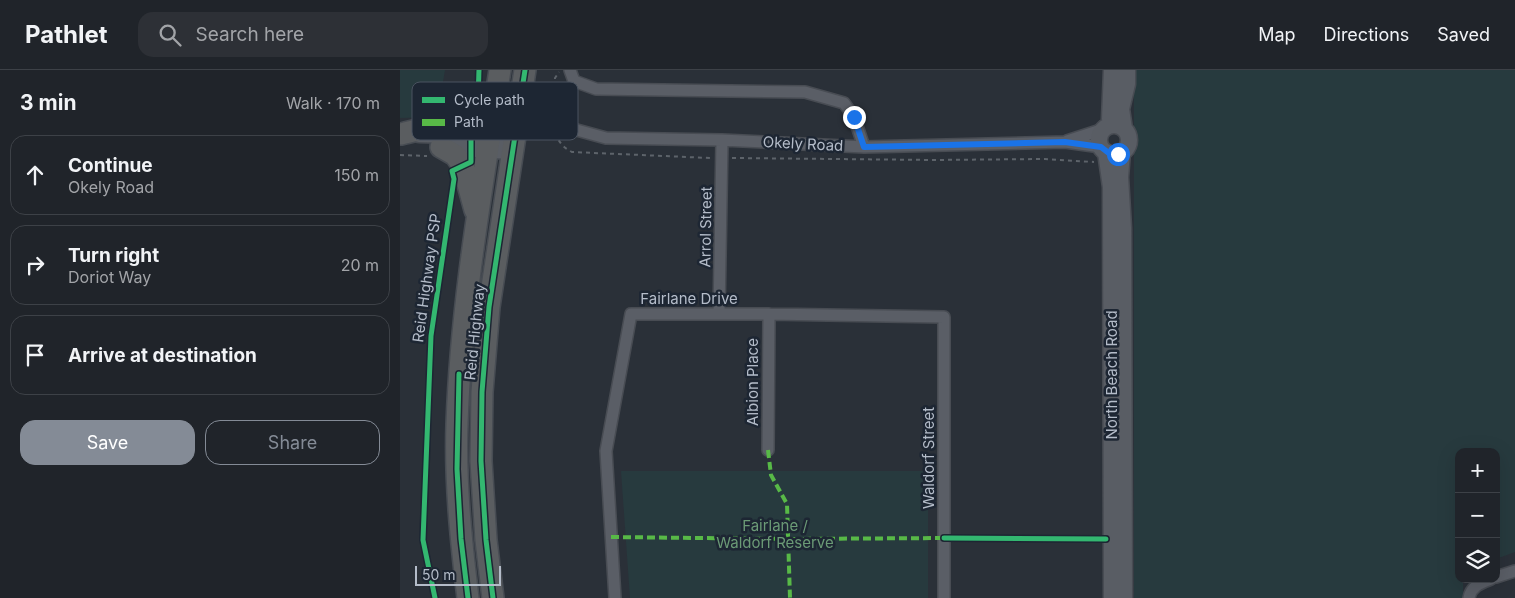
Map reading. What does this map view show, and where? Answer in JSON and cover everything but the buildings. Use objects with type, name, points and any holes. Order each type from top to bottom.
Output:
[{"type":"highway","points":[[400,136],[412,132]]},
{"type":"highway","name":"Reid Highway","points":[[468,598],[460,530],[457,426],[462,335],[489,140]]},
{"type":"highway","name":"Reid Highway","points":[[493,598],[482,480],[482,392],[489,308],[514,140]]},
{"type":"highway","points":[[437,152],[455,155],[463,166],[478,220]]},
{"type":"main road","points":[[1112,70],[1112,128]]},
{"type":"main road","points":[[1112,128],[1129,141],[1122,152],[1114,155],[1101,154],[1099,138],[1112,128],[1121,109],[1128,70]]},
{"type":"main road","points":[[400,136],[437,152],[489,143]]},
{"type":"main road","points":[[451,140],[513,144]]},
{"type":"main road","name":"North Beach Road","points":[[1122,152],[1120,177],[1123,228],[1124,598]]},
{"type":"main road","name":"North Beach Road","points":[[1101,154],[1112,186],[1112,598]]},
{"type":"street","points":[[570,70],[574,80],[596,89],[805,92],[844,103],[854,117],[864,147]]},
{"type":"street","name":"Okely Road","points":[[578,131],[606,138],[722,140],[864,147],[1065,142],[1112,128]]},
{"type":"street","name":"Arrol Street","points":[[720,314],[722,140]]},
{"type":"street","name":"Okely Road","points":[[1065,142],[1101,154]]},
{"type":"street","name":"Fairlane Drive","points":[[615,598],[606,451],[631,314],[944,317]]},
{"type":"street","name":"Albion Place","points":[[768,314],[768,450]]},
{"type":"street","name":"Waldorf Street","points":[[944,317],[944,598]]},
{"type":"street","points":[[1500,576],[1515,571]]},
{"type":"street","points":[[1469,598],[1477,584],[1480,583]]},
{"type":"path","points":[[555,82],[555,78],[560,70]]},
{"type":"path","points":[[558,140],[564,148],[572,152],[722,158],[1045,159],[1101,154]]},
{"type":"path","points":[[400,155],[428,156],[437,152]]},
{"type":"green space","points":[[400,70],[445,70],[443,82],[412,82],[412,118],[400,118]]},
{"type":"green space","points":[[1134,70],[1515,70],[1515,552],[1500,558],[1500,448],[1455,448],[1455,583],[1463,583],[1463,598],[1134,598]]},
{"type":"green space","name":"Fairlane / Waldorf Reserve","points":[[621,471],[928,471],[928,598],[630,598]]},
{"type":"marked path","points":[[768,450],[771,475],[787,504],[790,598]]},
{"type":"marked path","points":[[611,537],[944,538]]},
{"type":"cycle path","name":"Reid Highway PSP","points":[[479,70],[479,82]]},
{"type":"cycle path","points":[[523,82],[525,70]]},
{"type":"cycle path","name":"Reid Highway PSP","points":[[435,598],[423,540],[431,336],[454,179],[452,171],[471,162],[471,140]]},
{"type":"cycle path","points":[[493,598],[486,540],[481,461],[482,392],[489,307],[514,140]]},
{"type":"cycle path","points":[[459,374],[457,469],[461,539],[468,598]]},
{"type":"cycle path","points":[[944,538],[1106,539]]},
{"type":"route","points":[[854,117],[864,147],[1065,142],[1101,147],[1110,154],[1118,154]]}]
